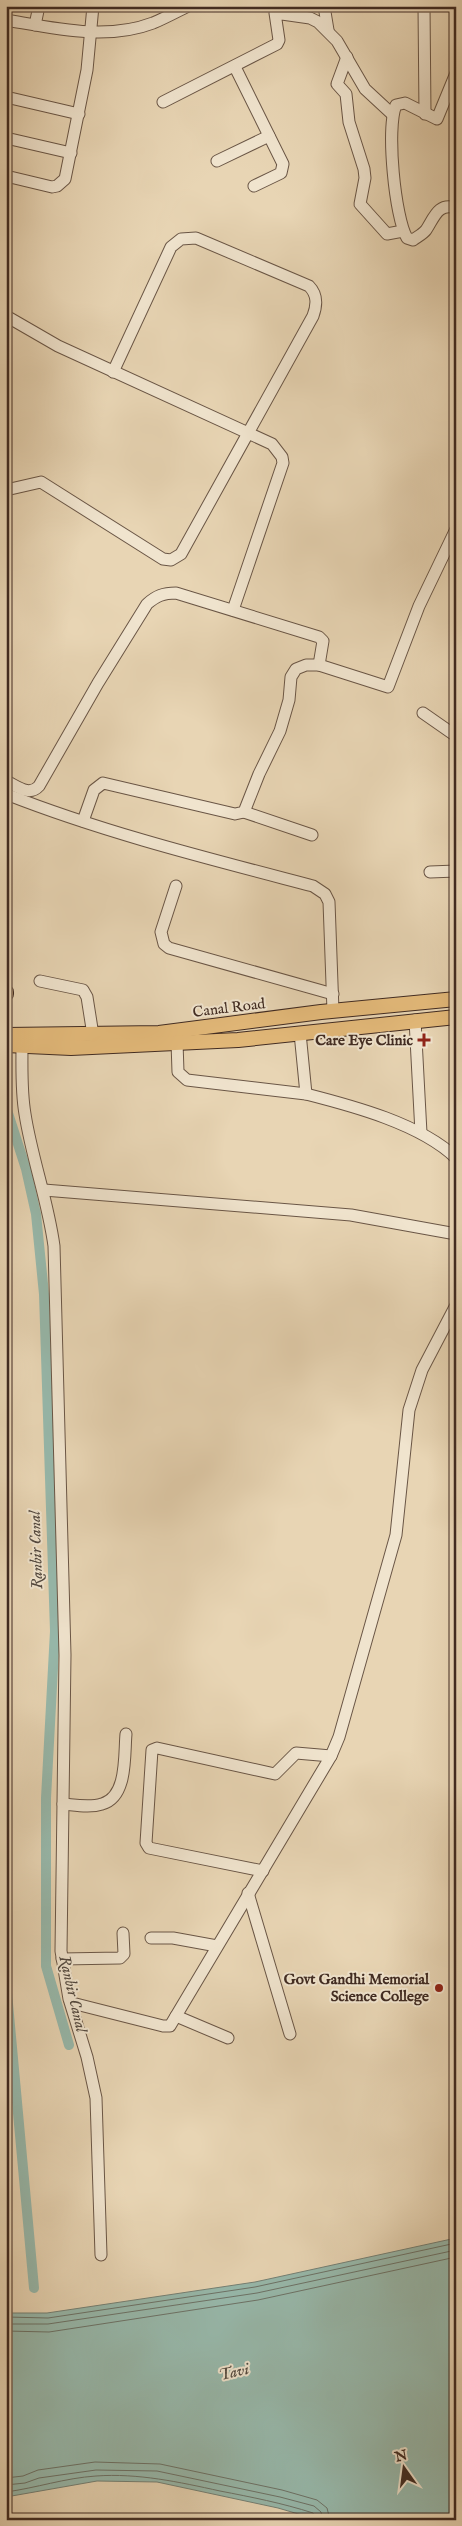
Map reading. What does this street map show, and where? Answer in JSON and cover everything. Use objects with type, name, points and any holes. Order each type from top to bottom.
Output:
[{"type":"main road","name":"Canal Road","points":[[6,1035],[158,1033],[333,1011],[456,999]]},
{"type":"main road","name":"Canal Road","points":[[6,1045],[72,1048],[238,1040],[456,1017]]},
{"type":"street","points":[[35,25],[39,6]]},
{"type":"street","points":[[6,176],[57,186],[65,179],[79,114],[92,32],[93,6]]},
{"type":"street","points":[[6,20],[61,30],[92,32],[140,27],[188,6]]},
{"type":"street","points":[[324,6],[328,30]]},
{"type":"street","points":[[424,6],[425,114]]},
{"type":"street","points":[[163,102],[277,44],[279,40],[275,10],[310,18],[328,30],[347,56],[365,90],[392,114]]},
{"type":"street","points":[[347,56],[337,84],[346,94],[349,122],[364,169],[365,178],[360,204],[387,234],[403,231]]},
{"type":"street","points":[[234,67],[269,136],[283,169],[281,173],[254,186]]},
{"type":"street","points":[[456,73],[439,118],[436,119],[401,103],[396,105],[392,114],[391,155],[398,216],[407,238],[413,240],[426,230],[437,211],[453,207],[456,195]]},
{"type":"street","points":[[6,97],[79,114]]},
{"type":"street","points":[[217,161],[269,136]]},
{"type":"street","points":[[6,138],[71,153]]},
{"type":"street","points":[[6,490],[36,482],[46,484],[163,559],[171,560],[181,554],[312,316],[316,306],[316,298],[309,286],[196,238],[181,238],[171,247],[113,372]]},
{"type":"street","points":[[6,316],[58,346],[272,444],[282,457],[283,463],[232,610]]},
{"type":"street","points":[[244,812],[259,774],[280,731],[289,700],[291,677],[301,666],[319,665],[388,687],[418,606],[456,529]]},
{"type":"street","points":[[6,781],[31,792],[39,786],[98,683],[147,604],[154,597],[165,593],[176,593],[319,637],[322,641],[319,665]]},
{"type":"street","points":[[423,713],[456,736]]},
{"type":"street","points":[[83,821],[94,790],[103,783],[235,814],[244,812],[312,835]]},
{"type":"street","points":[[6,794],[83,821],[191,854],[313,886],[326,894],[329,902],[333,1011]]},
{"type":"street","points":[[430,872],[456,871]]},
{"type":"street","points":[[176,886],[161,932],[164,944],[170,948],[333,994]]},
{"type":"street","points":[[40,982],[82,990],[87,997],[93,1035]]},
{"type":"street","points":[[415,1020],[422,1133]]},
{"type":"street","points":[[300,1033],[306,1094]]},
{"type":"street","points":[[177,1042],[178,1072],[187,1080],[306,1094],[350,1106],[422,1133],[443,1146],[456,1158]]},
{"type":"street","points":[[22,1045],[22,1094],[25,1117],[44,1190],[54,1246],[65,1655],[62,1959],[70,2002],[87,2057],[96,2098],[101,2255]]},
{"type":"street","points":[[44,1190],[351,1215],[456,1234]]},
{"type":"street","points":[[70,2002],[163,2026],[170,2026],[331,1756],[339,1737],[396,1535],[409,1410],[422,1370],[456,1305]]},
{"type":"street","points":[[63,1804],[103,1804],[117,1793],[121,1780],[126,1734]]},
{"type":"street","points":[[263,1871],[149,1848],[146,1842],[152,1750],[158,1748],[275,1774],[296,1753],[331,1756]]},
{"type":"street","points":[[248,1893],[290,2034]]},
{"type":"street","points":[[62,1959],[120,1958],[124,1954],[123,1933]]},
{"type":"street","points":[[151,1938],[173,1938],[217,1946]]},
{"type":"street","points":[[176,2016],[228,2038]]},
{"type":"water","name":"Tavi","points":[[456,2238],[456,2520],[319,2520],[278,2508],[157,2482],[97,2481],[6,2497],[6,2313],[47,2313],[255,2282]]},
{"type":"waterway","name":"Ranbir Canal","points":[[6,1055],[7,1110],[26,1169],[36,1214],[44,1294],[55,1631],[46,1798],[46,1966],[69,2045]]},
{"type":"waterway","name":"Ranbir Canal","points":[[6,1982],[34,2288]]},
{"type":"place","name":"Care Eye Clinic","points":[[424,1040]]},
{"type":"place","name":"Govt Gandhi Memorial Science College","points":[[439,1988]]}]
